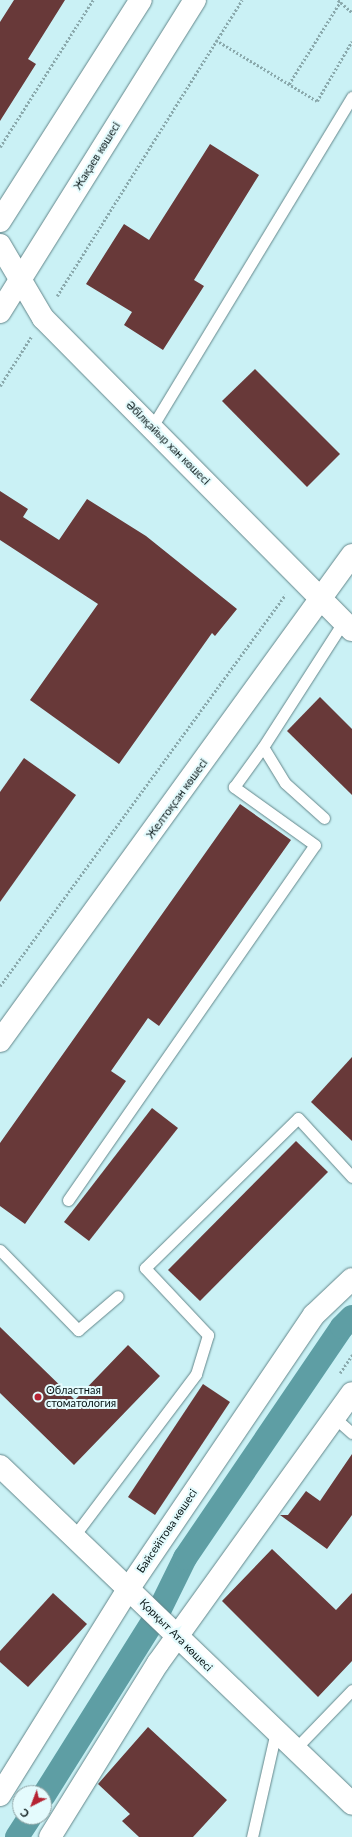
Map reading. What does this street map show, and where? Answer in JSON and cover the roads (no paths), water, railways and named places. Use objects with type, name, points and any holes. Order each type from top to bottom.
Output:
[{"type":"street","points":[[0,221],[141,0]]},
{"type":"street","name":"Жақаев көшесі","points":[[0,312],[195,0]]},
{"type":"street","name":"Әбілқайыр хан көшесі","points":[[0,245],[43,318],[348,625]]},
{"type":"street","name":"Желтоқсан көшесі","points":[[0,1041],[323,599],[352,555]]},
{"type":"street","name":"Байсейітова көшесі","points":[[0,1795],[129,1588],[314,1315],[352,1279]]},
{"type":"street","points":[[50,1837],[177,1637],[352,1393]]},
{"type":"street","name":"Қорқыт Ата көшесі","points":[[0,1466],[129,1588],[177,1637],[352,1804]]},
{"type":"lane","points":[[152,427],[352,97]]},
{"type":"lane","points":[[68,1200],[315,845],[234,787],[348,625]]},
{"type":"lane","points":[[263,747],[285,783],[324,818]]},
{"type":"lane","points":[[74,1536],[196,1374],[208,1335],[145,1268],[298,1118],[352,1176]]},
{"type":"lane","points":[[0,1250],[78,1330],[118,1296]]},
{"type":"lane","points":[[334,1417],[352,1433]]},
{"type":"lane","points":[[296,1750],[352,1690]]},
{"type":"lane","points":[[252,1837],[276,1731]]},
{"type":"waterway","points":[[50,1785],[157,1615],[185,1558],[342,1327],[352,1317]]},
{"type":"waterway","points":[[17,1837],[25,1825]]},
{"type":"place","name":"Областная стоматология","points":[[38,1397]]}]
